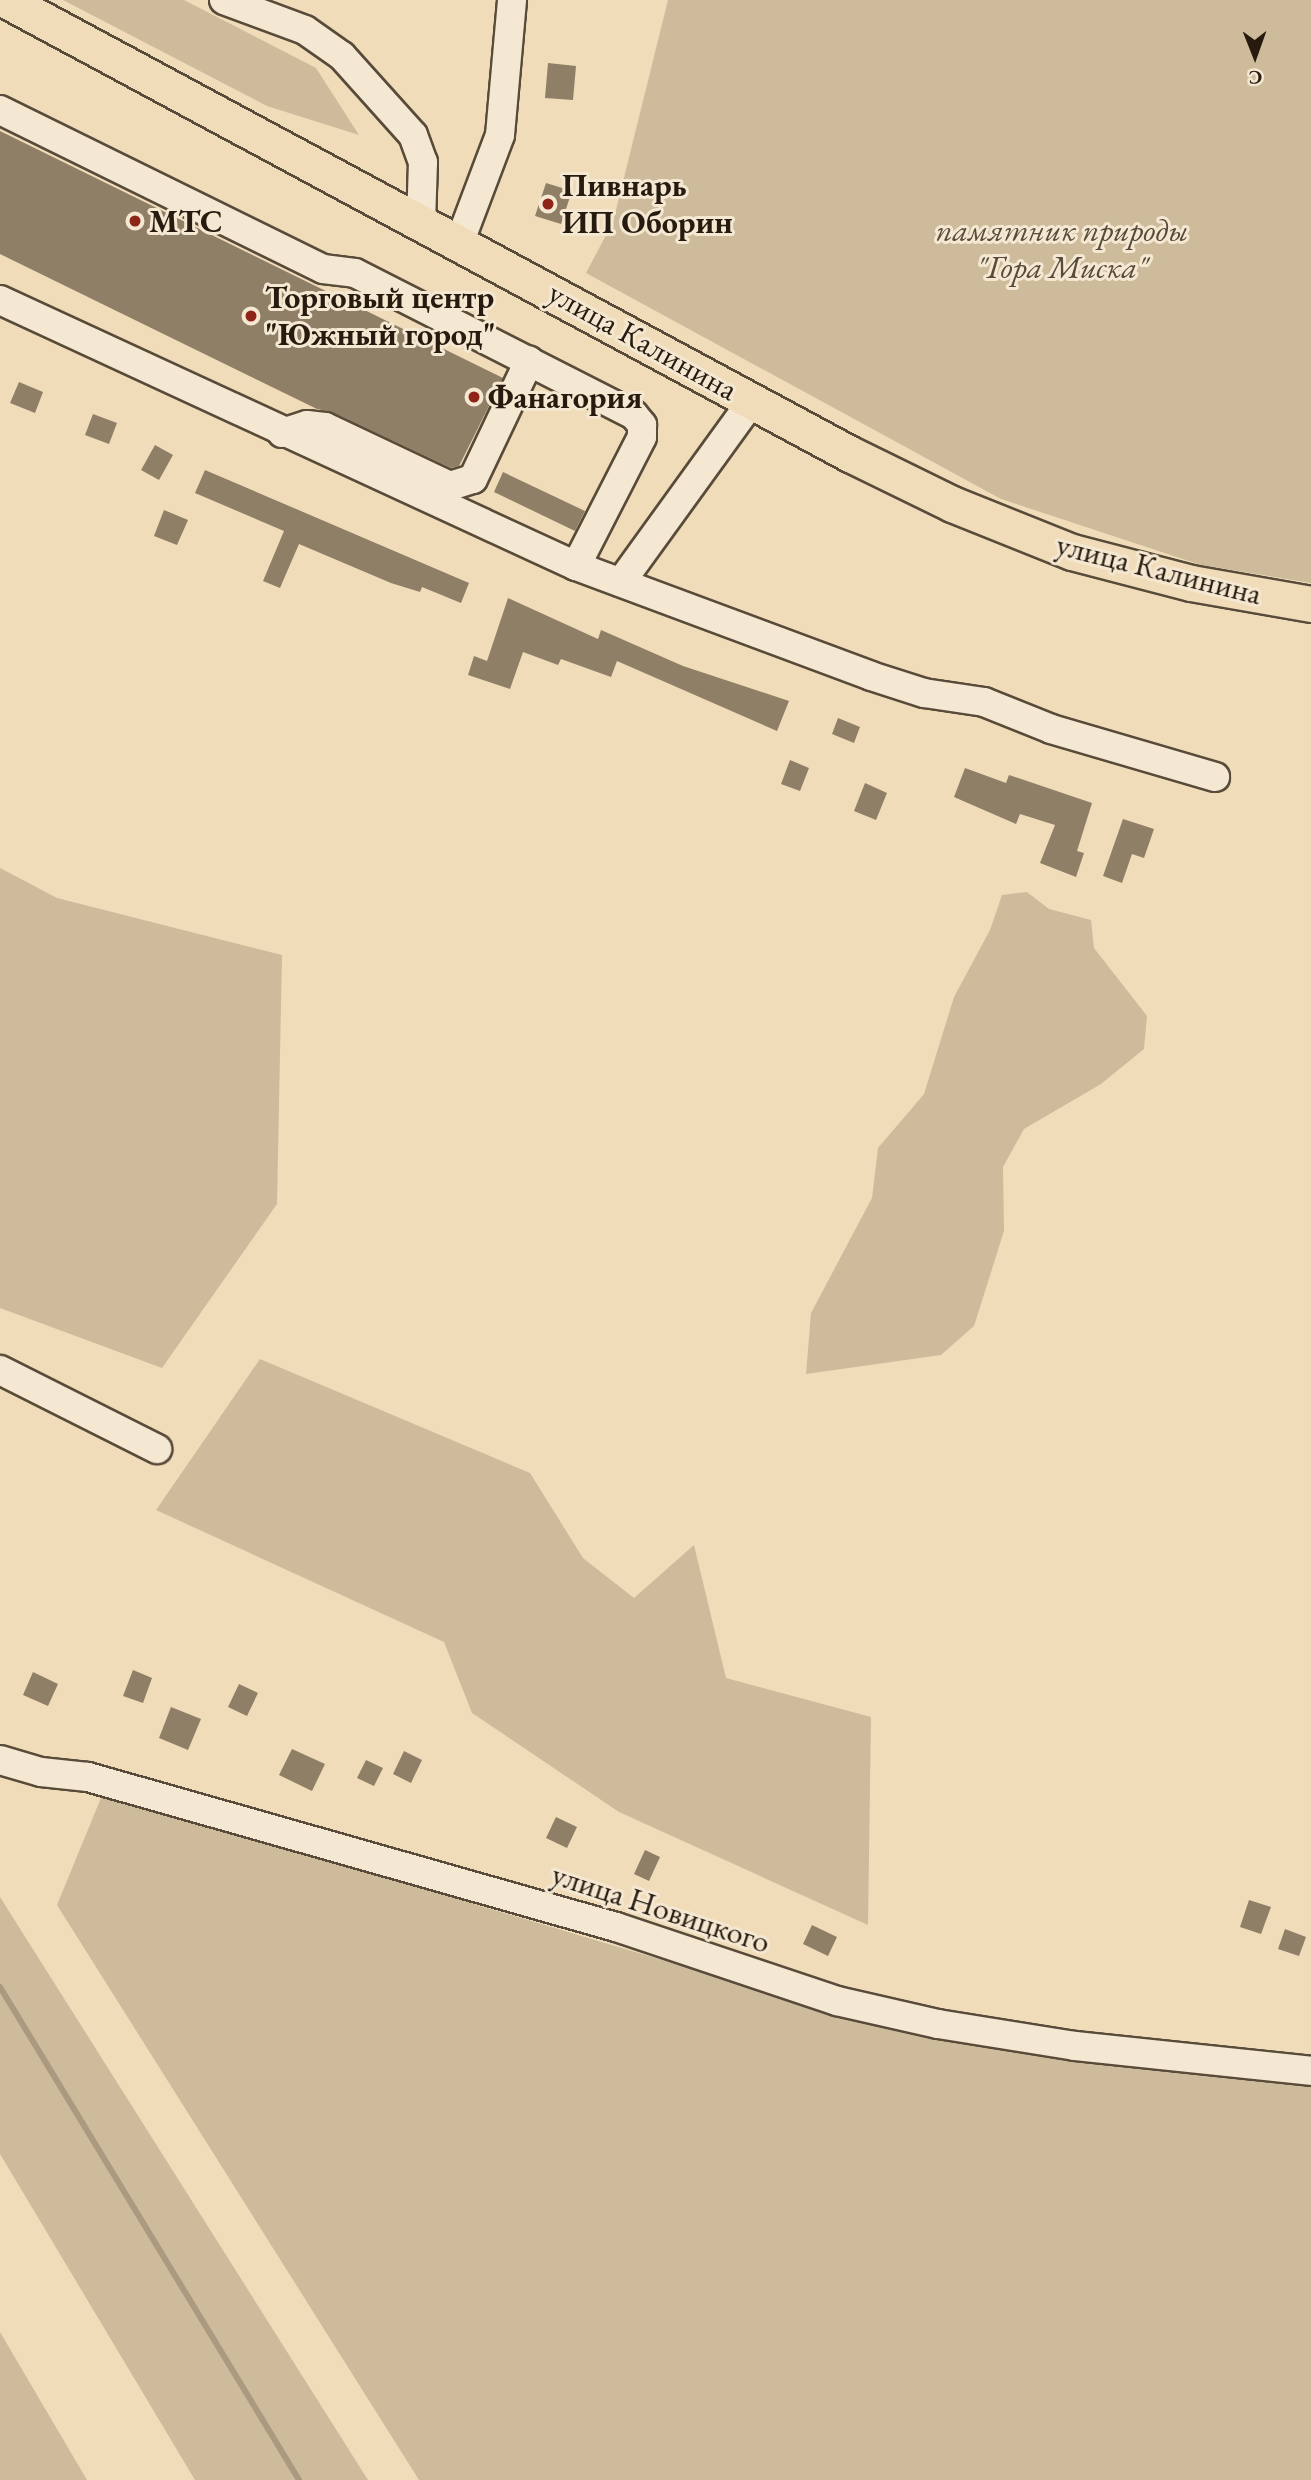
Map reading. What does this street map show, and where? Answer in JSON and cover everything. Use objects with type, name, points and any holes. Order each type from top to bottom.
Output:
[{"type":"main road","name":"улица Калинина","points":[[6,0],[460,241],[752,401],[952,504],[1072,552],[1191,583],[1311,604]]},
{"type":"street","points":[[224,0],[305,30],[342,56],[413,135],[423,162],[421,221]]},
{"type":"street","points":[[460,241],[500,135],[512,0]]},
{"type":"street","points":[[0,110],[323,269],[355,272],[634,415],[642,425],[642,438],[576,566]]},
{"type":"street","points":[[0,300],[282,433],[576,566],[892,683],[924,693],[984,702],[1051,729],[1215,776]]},
{"type":"street","points":[[282,433],[307,425],[325,427],[450,486],[473,479],[529,361]]},
{"type":"street","points":[[621,582],[752,401]]},
{"type":"street","points":[[0,1370],[157,1448]]},
{"type":"street","name":"улица Новицкого","points":[[0,1760],[114,1784],[616,1927],[746,1973],[900,2015],[1075,2046],[1311,2071]]},
{"type":"green space","points":[[63,0],[184,0],[316,68],[359,135],[267,106]]},
{"type":"green space","name":"памятник природы \"Гора Миска\"","points":[[668,0],[1311,0],[1311,583],[1201,565],[1001,499],[586,273],[613,222]]},
{"type":"green space","points":[[0,868],[57,898],[282,955],[277,1204],[162,1368],[0,1308]]},
{"type":"green space","points":[[1027,892],[1049,909],[1091,920],[1094,948],[1147,1016],[1144,1049],[1101,1084],[1024,1129],[1003,1167],[1004,1231],[974,1326],[941,1355],[806,1374],[811,1313],[872,1198],[878,1148],[924,1094],[954,997],[990,930],[1002,895]]},
{"type":"green space","points":[[260,1359],[530,1473],[583,1558],[634,1598],[694,1545],[726,1678],[871,1717],[868,1925],[619,1812],[472,1713],[444,1642],[156,1510]]},
{"type":"green space","points":[[103,1793],[869,2022],[1311,2083],[1311,2480],[419,2480],[57,1905]]},
{"type":"green space","points":[[0,1897],[368,2480],[195,2480],[0,2154]]},
{"type":"green space","points":[[0,2332],[87,2480],[0,2480]]},
{"type":"building","points":[[548,63],[576,66],[573,100],[545,98]]},
{"type":"building","name":"Торговый центр \"Южный город\"","points":[[0,131],[503,378],[459,466],[451,468],[332,412],[317,409],[0,254]]},
{"type":"building","points":[[546,183],[572,191],[561,224],[535,216]]},
{"type":"building","points":[[19,382],[43,392],[35,413],[10,403]]},
{"type":"building","points":[[93,414],[117,423],[109,444],[85,435]]},
{"type":"building","points":[[155,445],[173,455],[159,480],[141,470]]},
{"type":"building","points":[[205,470],[469,583],[461,603],[422,587],[420,592],[391,583],[299,544],[280,588],[263,581],[284,531],[195,493]]},
{"type":"building","points":[[503,472],[585,511],[575,531],[494,492]]},
{"type":"building","points":[[164,510],[188,520],[177,545],[154,536]]},
{"type":"building","points":[[508,598],[598,639],[601,630],[683,666],[789,701],[777,731],[617,661],[611,677],[561,659],[558,665],[523,652],[510,689],[468,675],[474,656],[487,661]]},
{"type":"building","points":[[838,718],[860,727],[854,743],[832,734]]},
{"type":"building","points":[[790,760],[809,768],[800,791],[781,784]]},
{"type":"building","points":[[965,768],[1006,783],[1009,775],[1092,803],[1077,851],[1084,853],[1076,877],[1040,863],[1055,825],[1020,814],[1016,824],[954,797]]},
{"type":"building","points":[[865,783],[887,793],[876,820],[854,811]]},
{"type":"building","points":[[1123,819],[1154,829],[1144,858],[1132,854],[1122,883],[1103,876]]},
{"type":"building","points":[[133,1670],[152,1678],[143,1703],[123,1696]]},
{"type":"building","points":[[33,1672],[58,1684],[48,1706],[23,1695]]},
{"type":"building","points":[[239,1684],[258,1693],[247,1716],[228,1707]]},
{"type":"building","points":[[171,1707],[201,1719],[188,1750],[159,1738]]},
{"type":"building","points":[[292,1749],[325,1764],[312,1791],[279,1775]]},
{"type":"building","points":[[404,1751],[422,1760],[411,1783],[393,1774]]},
{"type":"building","points":[[366,1760],[383,1768],[374,1786],[357,1778]]},
{"type":"building","points":[[556,1817],[577,1827],[567,1848],[546,1838]]},
{"type":"building","points":[[645,1850],[660,1857],[649,1881],[634,1874]]},
{"type":"building","points":[[1249,1900],[1271,1907],[1261,1934],[1240,1927]]},
{"type":"building","points":[[812,1925],[837,1937],[828,1956],[803,1944]]},
{"type":"building","points":[[1285,1929],[1306,1937],[1299,1956],[1278,1949]]},
{"type":"waterway","points":[[0,1987],[299,2480]]},
{"type":"place","name":"Пивнарь ИП Оборин","points":[[548,204]]},
{"type":"place","name":"МТС","points":[[135,221]]},
{"type":"place","name":"Торговый центр \"Южный город\"","points":[[251,316]]},
{"type":"place","name":"Фанагория","points":[[474,397]]}]
